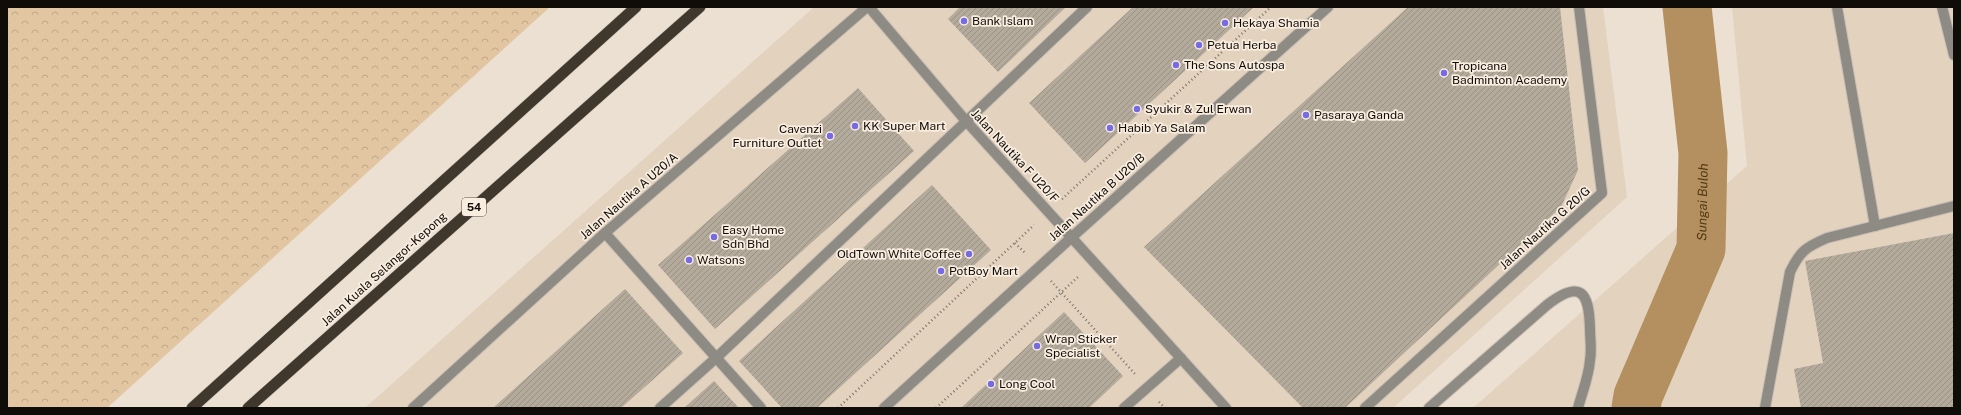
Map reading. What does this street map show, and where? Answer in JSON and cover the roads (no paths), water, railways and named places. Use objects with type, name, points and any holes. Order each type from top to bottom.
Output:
[{"type":"highway","points":[[192,408],[636,7]]},
{"type":"highway","name":"Jalan Kuala Selangor-Kepong","points":[[248,408],[700,7]]},
{"type":"street","name":"Jalan Nautika F U20/F","points":[[868,7],[966,121],[1072,236],[1226,408]]},
{"type":"street","name":"Jalan Nautika A U20/A","points":[[413,408],[605,233],[868,7]]},
{"type":"street","points":[[660,408],[716,358],[1087,7]]},
{"type":"street","name":"Jalan Nautika B U20/B","points":[[884,408],[1039,268],[1072,236],[1328,7]]},
{"type":"street","name":"Jalan Nautika G 20/G","points":[[1365,408],[1602,193],[1579,7]]},
{"type":"street","points":[[1837,7],[1875,226]]},
{"type":"street","points":[[1942,7],[1954,55]]},
{"type":"street","points":[[1765,408],[1790,272],[1798,256],[1810,246],[1827,238],[1954,206]]},
{"type":"street","points":[[605,233],[761,408]]},
{"type":"street","points":[[1429,408],[1547,304],[1561,294],[1570,291],[1580,292],[1588,301],[1590,313],[1590,360],[1578,408]]},
{"type":"street","points":[[1124,408],[1181,358]]},
{"type":"waterway","name":"Sungai Buloh","points":[[1636,408],[1638,396],[1701,249],[1703,153],[1687,7]]},
{"type":"place","name":"Bank Islam","points":[[964,21]]},
{"type":"place","name":"Hekaya Shamia","points":[[1225,23]]},
{"type":"place","name":"Petua Herba","points":[[1199,45]]},
{"type":"place","name":"The Sons Autospa","points":[[1176,65]]},
{"type":"place","name":"Tropicana Badminton Academy","points":[[1444,73]]},
{"type":"place","name":"Syukir & Zul Erwan","points":[[1137,109]]},
{"type":"place","name":"Pasaraya Ganda","points":[[1306,115]]},
{"type":"place","name":"KK Super Mart","points":[[855,126]]},
{"type":"place","name":"Habib Ya Salam","points":[[1110,128]]},
{"type":"place","name":"Cavenzi Furniture Outlet","points":[[830,136]]},
{"type":"place","name":"Easy Home Sdn Bhd","points":[[714,237]]},
{"type":"place","name":"OldTown White Coffee","points":[[969,254]]},
{"type":"place","name":"Watsons","points":[[689,260]]},
{"type":"place","name":"PotBoy Mart","points":[[941,271]]},
{"type":"place","name":"Wrap Sticker Specialist","points":[[1037,346]]},
{"type":"place","name":"Long Cool","points":[[991,384]]}]
